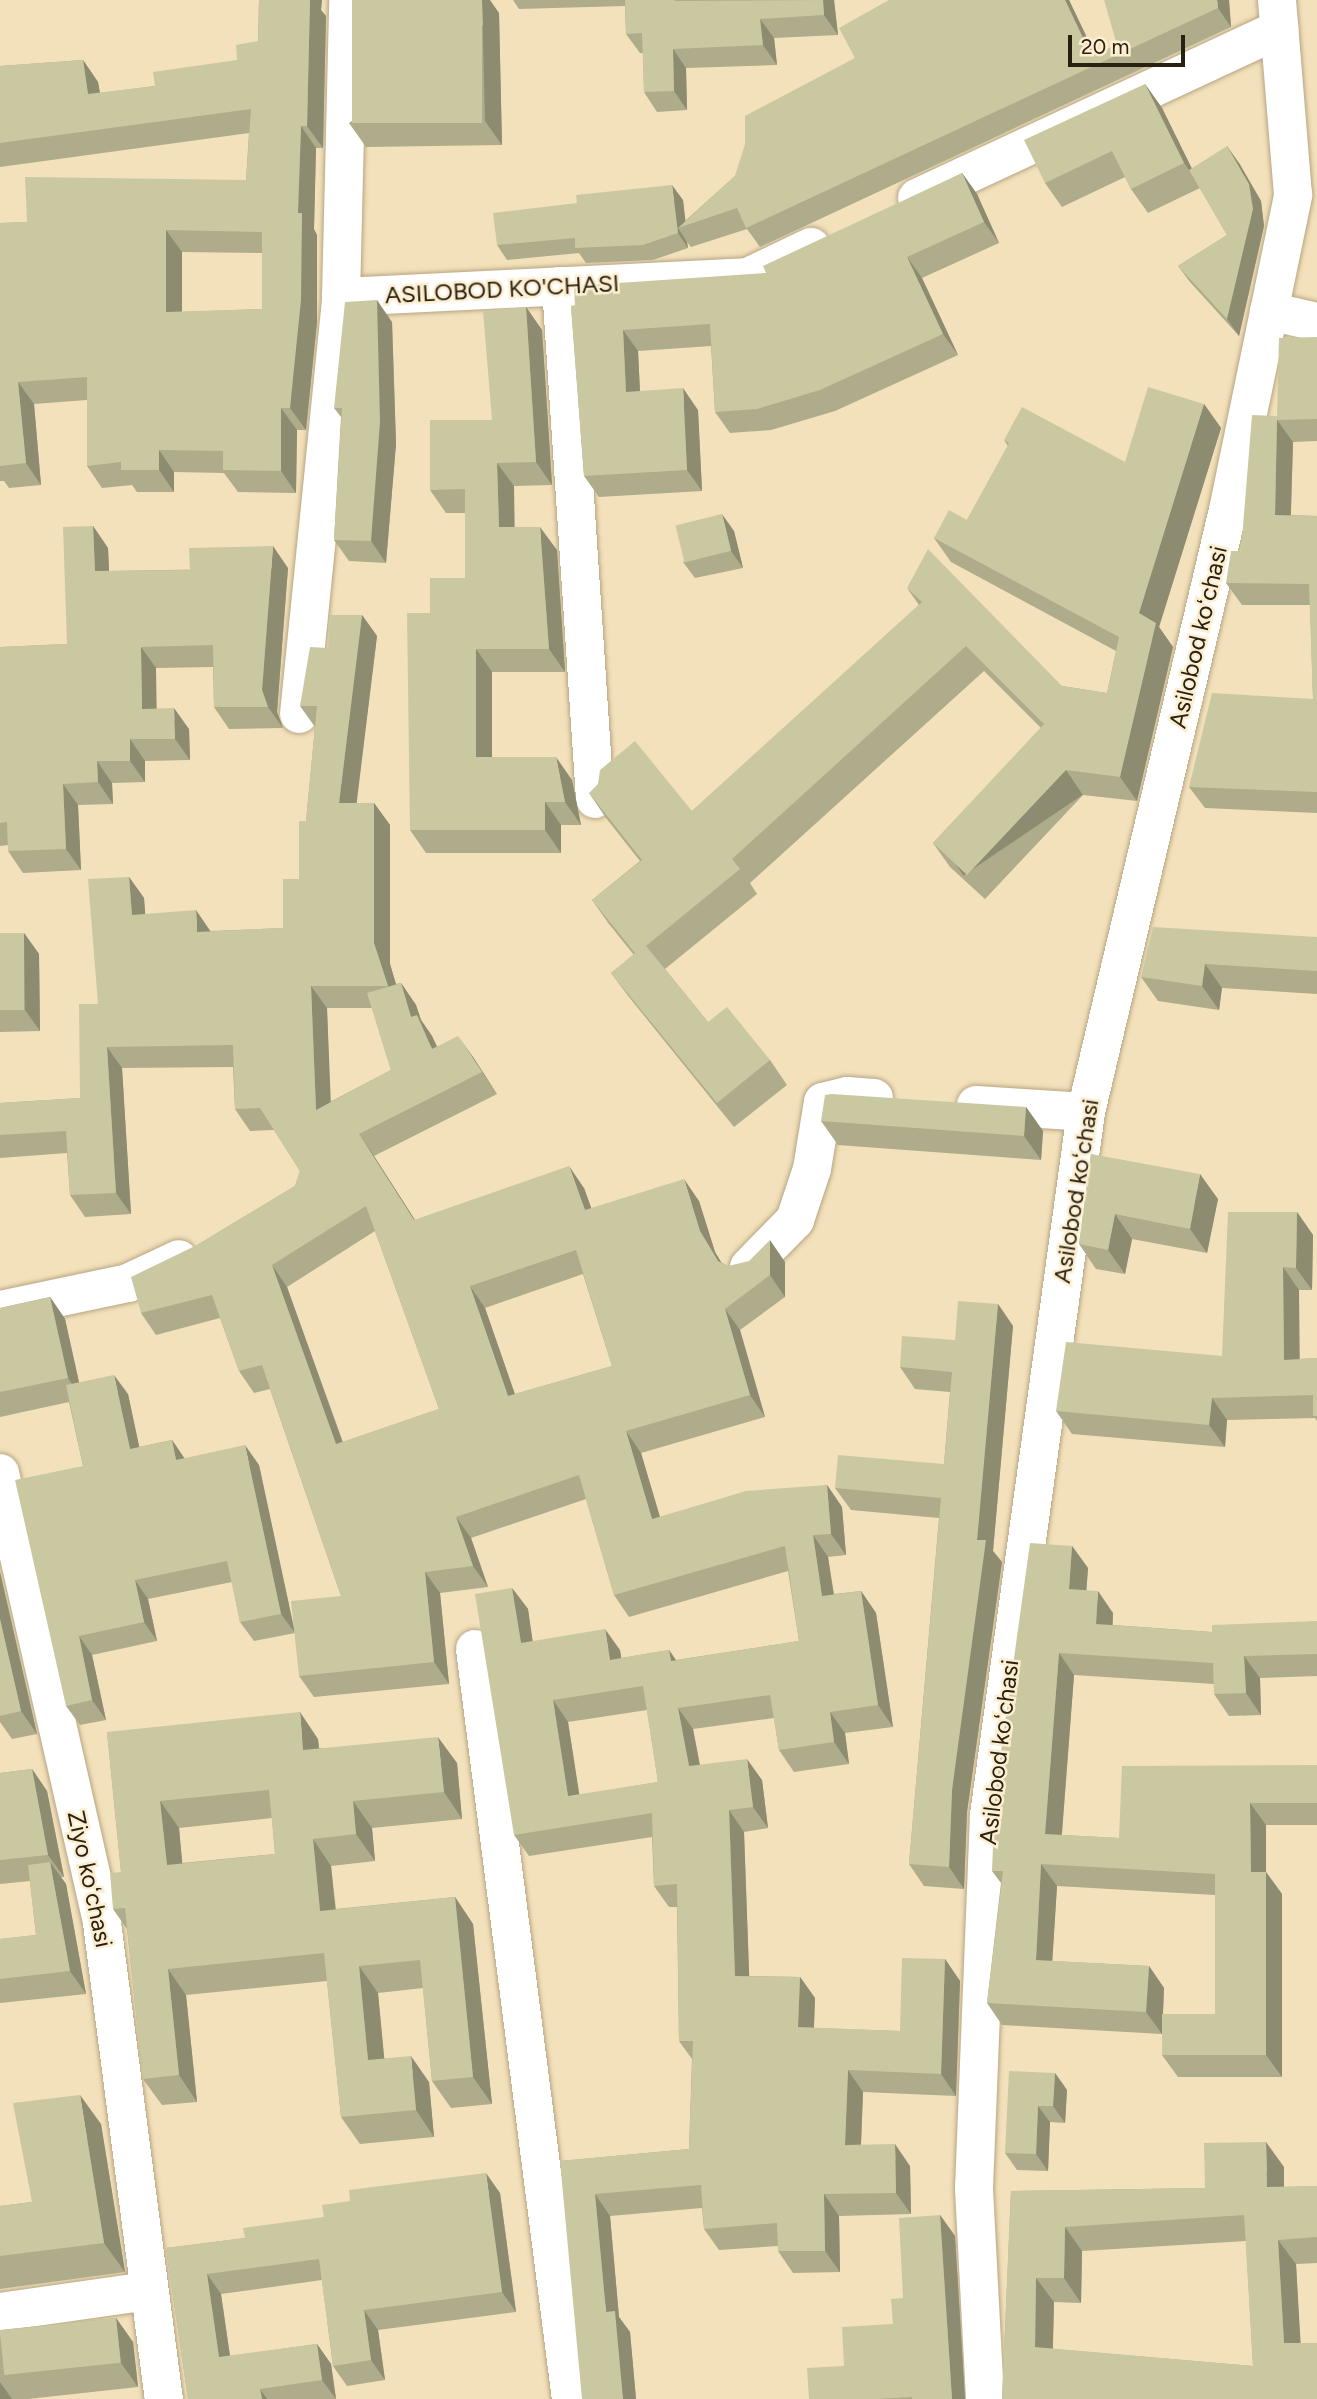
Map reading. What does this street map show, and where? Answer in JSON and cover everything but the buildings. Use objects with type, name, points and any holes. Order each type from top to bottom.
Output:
[{"type":"street","points":[[299,715],[341,297],[348,0]]},
{"type":"street","points":[[887,212],[1279,15]]},
{"type":"street","name":"Asilobod koʻchasi","points":[[985,2399],[974,2188],[989,1815],[1086,1112],[1228,510],[1293,195],[1279,15]]},
{"type":"street","name":"ASILOBOD KO'CHASI","points":[[341,297],[748,277],[849,230]]},
{"type":"street","points":[[561,286],[595,799]]},
{"type":"street","points":[[1269,311],[1317,322]]},
{"type":"street","points":[[748,1267],[795,1220],[812,1169],[808,1106],[847,1096],[1086,1112]]},
{"type":"street","points":[[0,1310],[128,1283],[212,1242]]},
{"type":"street","name":"Ziyo koʻchasi","points":[[0,1473],[102,1923],[164,2399]]},
{"type":"street","points":[[475,1649],[571,2399]]},
{"type":"street","points":[[0,2312],[148,2291]]}]
